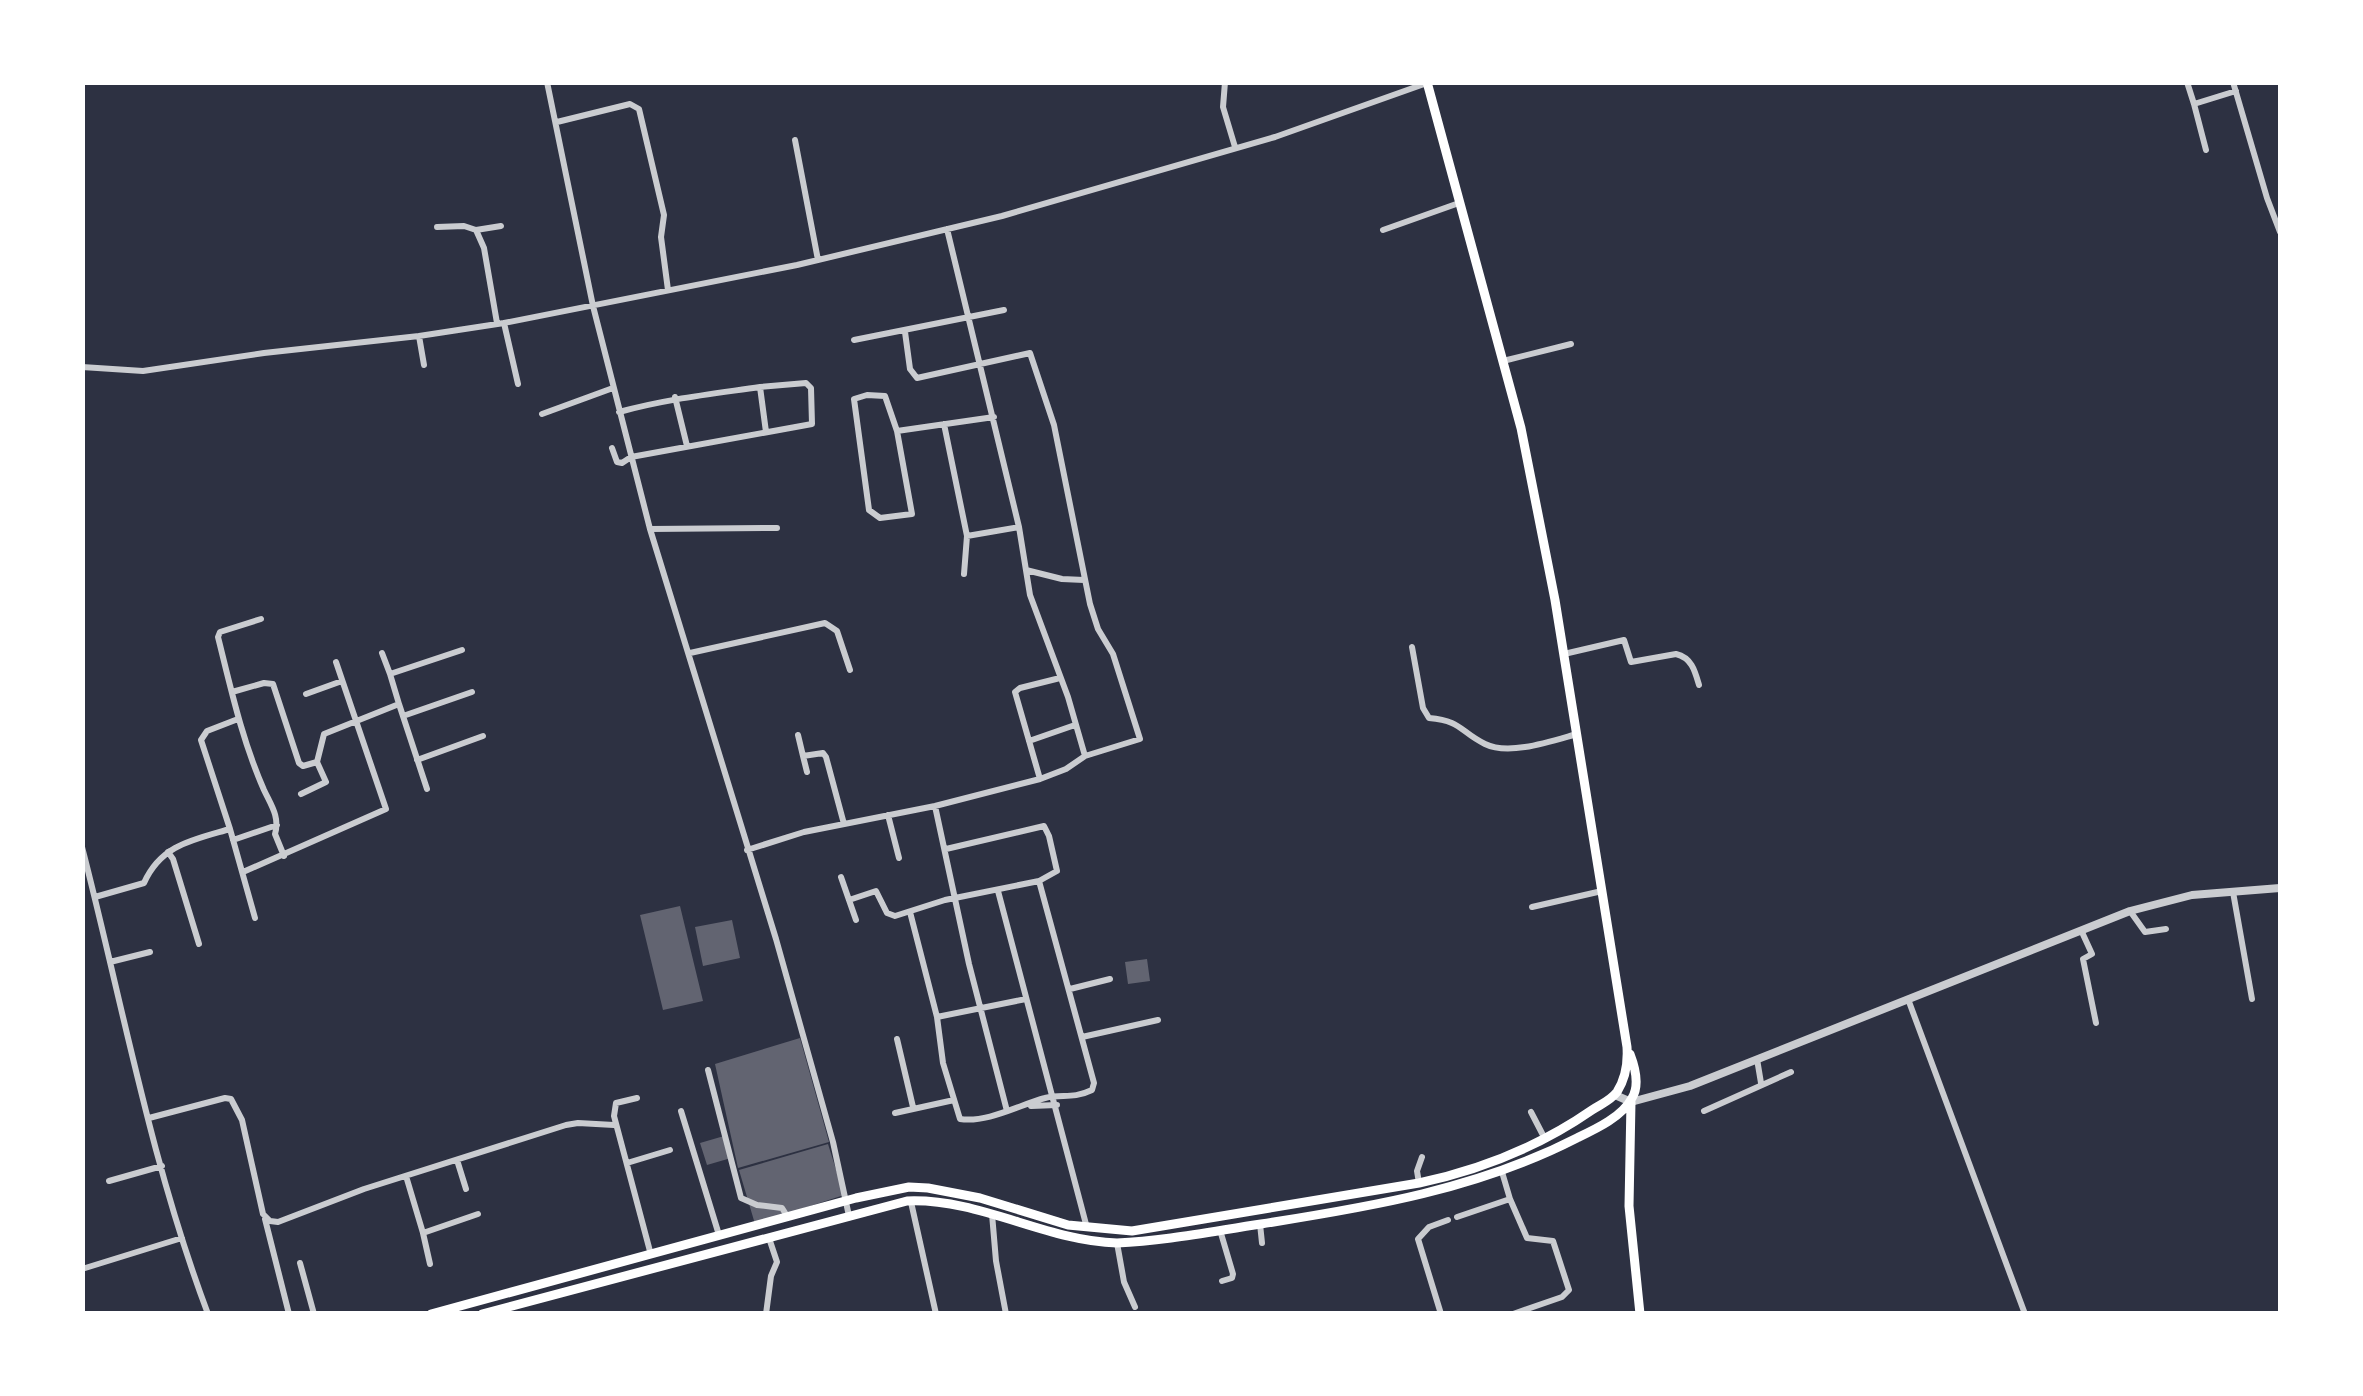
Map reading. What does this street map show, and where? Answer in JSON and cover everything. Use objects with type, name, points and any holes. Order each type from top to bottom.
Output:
[{"type":"main road","points":[[1427,83],[1521,428],[1564,654],[1636,1082],[1630,1102],[1629,1206],[1640,1314]]},
{"type":"main road","points":[[431,1314],[848,1200],[909,1187],[952,1191],[1087,1228],[1132,1231],[1419,1184],[1483,1165],[1573,1124],[1614,1095],[1625,1072],[1627,1046]]},
{"type":"main road","points":[[482,1313],[911,1200],[947,1202],[1075,1238],[1117,1242],[1260,1224],[1426,1194],[1502,1172],[1593,1130],[1630,1102]]},
{"type":"street","points":[[547,82],[593,306],[650,529],[776,939],[848,1200],[849,1216]]},
{"type":"street","points":[[2187,82],[2206,150]]},
{"type":"street","points":[[82,367],[143,371],[419,336],[593,306],[818,260],[947,229],[1275,137],[1427,83]]},
{"type":"street","points":[[1228,84],[1222,98],[1235,146]]},
{"type":"street","points":[[2194,104],[2234,87],[2280,232]]},
{"type":"street","points":[[557,122],[630,104],[640,109],[664,216],[661,237],[668,290]]},
{"type":"street","points":[[795,140],[818,260]]},
{"type":"street","points":[[1383,230],[1459,203]]},
{"type":"street","points":[[437,228],[464,226],[476,230],[501,226]]},
{"type":"street","points":[[947,229],[1019,527],[1030,595],[1085,756]]},
{"type":"street","points":[[476,230],[518,384]]},
{"type":"street","points":[[854,340],[1004,310]]},
{"type":"street","points":[[747,850],[1040,778],[1066,769],[1085,756],[1140,738],[1084,580],[1054,425],[1032,355],[1025,352],[914,377],[905,332]]},
{"type":"street","points":[[419,336],[424,365]]},
{"type":"street","points":[[1503,361],[1571,344]]},
{"type":"street","points":[[612,448],[617,462],[622,463],[631,457],[812,424],[810,388],[802,382],[675,398],[619,412]]},
{"type":"street","points":[[760,387],[766,432]]},
{"type":"street","points":[[542,414],[613,388]]},
{"type":"street","points":[[885,396],[897,430],[912,514],[880,518],[869,510],[854,399],[885,396]]},
{"type":"street","points":[[675,398],[687,446]]},
{"type":"street","points":[[897,430],[994,417]]},
{"type":"street","points":[[944,424],[967,536],[964,574]]},
{"type":"street","points":[[967,536],[1019,527]]},
{"type":"street","points":[[650,529],[777,528]]},
{"type":"street","points":[[1026,570],[1084,580]]},
{"type":"street","points":[[262,619],[218,634],[238,719],[278,825],[274,834],[284,856]]},
{"type":"street","points":[[690,653],[825,623],[837,631],[850,670]]},
{"type":"street","points":[[1564,654],[1624,640],[1632,662],[1682,656],[1693,667],[1699,684]]},
{"type":"street","points":[[1412,646],[1429,718],[1456,722],[1479,741],[1502,750],[1577,734]]},
{"type":"street","points":[[390,674],[462,650]]},
{"type":"street","points":[[382,652],[427,789]]},
{"type":"street","points":[[243,872],[385,810],[336,662]]},
{"type":"street","points":[[1040,778],[1015,692],[1060,678]]},
{"type":"street","points":[[306,694],[342,680]]},
{"type":"street","points":[[232,692],[273,684],[300,765],[317,762],[321,757],[321,737],[399,704]]},
{"type":"street","points":[[403,716],[472,692]]},
{"type":"street","points":[[238,719],[207,731],[201,740],[255,918]]},
{"type":"street","points":[[1029,742],[1075,725]]},
{"type":"street","points":[[798,735],[807,772]]},
{"type":"street","points":[[417,760],[484,736]]},
{"type":"street","points":[[803,756],[824,754],[844,824]]},
{"type":"street","points":[[301,794],[326,782],[317,762]]},
{"type":"street","points":[[934,806],[1007,1110]]},
{"type":"street","points":[[888,815],[898,858]]},
{"type":"street","points":[[233,840],[278,825]]},
{"type":"street","points":[[849,900],[873,890],[890,915],[910,912],[922,906],[1039,881],[1053,876],[1057,868],[1044,826],[946,848]]},
{"type":"street","points":[[95,897],[144,882],[149,868],[178,844],[230,829]]},
{"type":"street","points":[[82,846],[162,1166],[208,1314]]},
{"type":"street","points":[[168,852],[198,944]]},
{"type":"street","points":[[841,877],[856,920]]},
{"type":"street","points":[[910,912],[943,1063],[962,1121],[1054,1096],[1062,1098],[1092,1090],[1094,1083],[1039,881]]},
{"type":"street","points":[[1614,1095],[1630,1102],[1669,1093],[2130,911],[2182,897],[2280,888]]},
{"type":"street","points":[[998,891],[1087,1228]]},
{"type":"street","points":[[1532,908],[1602,891]]},
{"type":"street","points":[[2233,892],[2252,999]]},
{"type":"street","points":[[2130,911],[2145,932],[2166,929]]},
{"type":"street","points":[[2081,930],[2091,952],[2083,959],[2096,1023]]},
{"type":"street","points":[[110,962],[150,952]]},
{"type":"street","points":[[1070,989],[1110,979]]},
{"type":"street","points":[[936,1017],[1026,999]]},
{"type":"street","points":[[1908,999],[2025,1314]]},
{"type":"street","points":[[1082,1037],[1158,1020]]},
{"type":"street","points":[[897,1038],[913,1107]]},
{"type":"street","points":[[1758,1059],[1761,1083]]},
{"type":"street","points":[[708,1070],[742,1198],[757,1205],[777,1206],[788,1217]]},
{"type":"street","points":[[1704,1110],[1791,1072]]},
{"type":"street","points":[[637,1098],[616,1103],[614,1124],[651,1254]]},
{"type":"street","points":[[150,1118],[231,1099],[242,1120],[289,1314]]},
{"type":"street","points":[[895,1114],[954,1100]]},
{"type":"street","points":[[1025,1105],[1057,1106]]},
{"type":"street","points":[[681,1111],[719,1235]]},
{"type":"street","points":[[1532,1112],[1545,1138]]},
{"type":"street","points":[[265,1218],[278,1222],[406,1176],[578,1122],[614,1124]]},
{"type":"street","points":[[627,1163],[670,1150]]},
{"type":"street","points":[[1419,1184],[1417,1172],[1422,1157]]},
{"type":"street","points":[[457,1160],[466,1189]]},
{"type":"street","points":[[109,1181],[162,1166]]},
{"type":"street","points":[[1502,1172],[1527,1238],[1554,1241],[1568,1290],[1562,1298],[1513,1314]]},
{"type":"street","points":[[406,1176],[430,1264]]},
{"type":"street","points":[[1457,1217],[1510,1199]]},
{"type":"street","points":[[911,1200],[936,1314]]},
{"type":"street","points":[[992,1213],[1006,1314]]},
{"type":"street","points":[[424,1232],[478,1214]]},
{"type":"street","points":[[1441,1314],[1418,1239],[1429,1227],[1448,1220]]},
{"type":"street","points":[[1260,1224],[1262,1243]]},
{"type":"street","points":[[1220,1230],[1233,1274],[1222,1281]]},
{"type":"street","points":[[766,1314],[777,1262],[769,1237]]},
{"type":"street","points":[[82,1269],[182,1238]]},
{"type":"street","points":[[1117,1242],[1124,1282],[1135,1307]]},
{"type":"street","points":[[300,1263],[314,1314]]},
{"type":"street","points":[[473,1302],[482,1313]]},
{"type":"building","points":[[680,906],[703,1001],[663,1010],[640,915]]},
{"type":"building","points":[[732,920],[740,958],[703,966],[695,927]]},
{"type":"building","points":[[1147,959],[1150,981],[1128,984],[1125,962]]},
{"type":"building","points":[[800,1038],[829,1142],[738,1168],[715,1064]]},
{"type":"building","points":[[724,1136],[731,1158],[707,1165],[700,1143]]},
{"type":"building","points":[[828,1144],[844,1195],[755,1224],[739,1170]]}]
